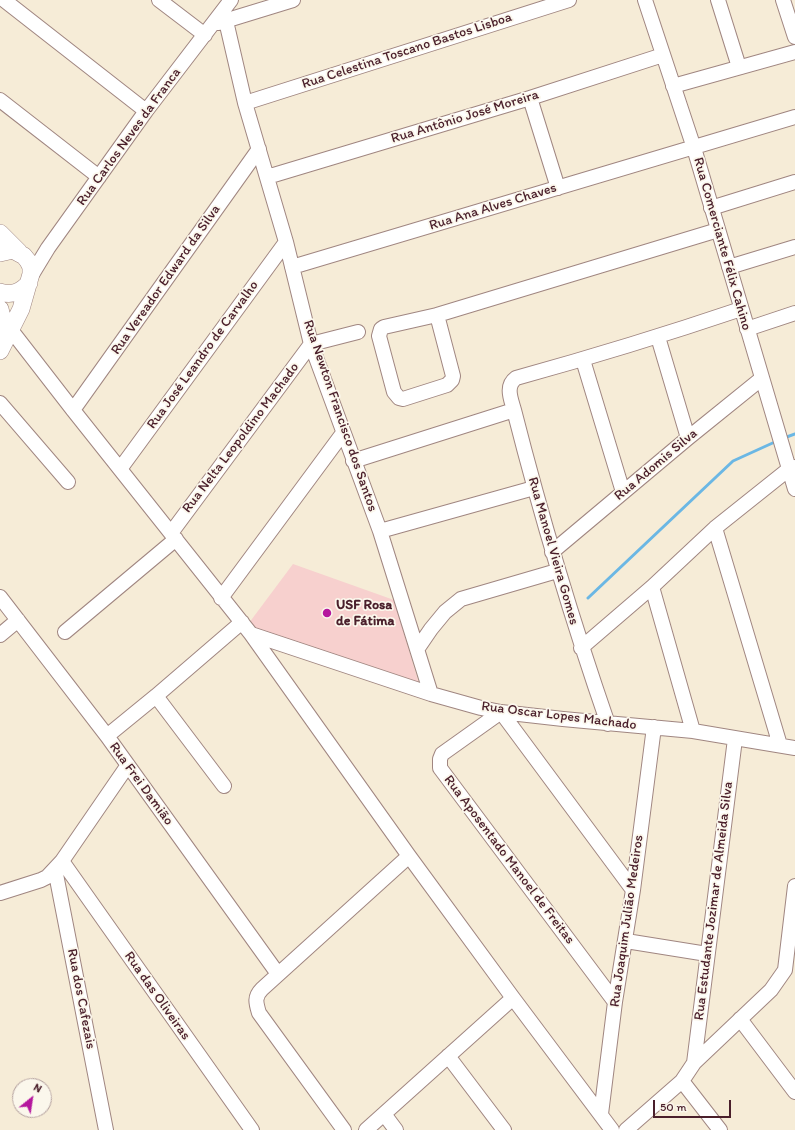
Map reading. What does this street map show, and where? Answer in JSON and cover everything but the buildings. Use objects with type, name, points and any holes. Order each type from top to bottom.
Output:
[{"type":"main road","points":[[0,233],[28,261],[31,267],[30,279],[19,292],[12,294],[0,292]]},
{"type":"main road","points":[[0,253],[7,250],[21,254]]},
{"type":"main road","name":"Rua Carlos Neves da Franca","points":[[4,336],[21,309],[30,279]]},
{"type":"main road","points":[[0,309],[4,336]]},
{"type":"street","points":[[4,0],[146,111]]},
{"type":"street","points":[[159,0],[215,26],[293,0]]},
{"type":"street","name":"Rua Carlos Neves da Franca","points":[[30,279],[48,248],[146,111],[215,26],[231,0]]},
{"type":"street","name":"Rua Celestina Toscano Bastos Lisboa","points":[[245,103],[569,0]]},
{"type":"street","name":"Rua Comerciante Félix Cahino","points":[[645,0],[694,148],[761,379],[780,440],[792,468],[795,489]]},
{"type":"street","points":[[718,0],[739,67]]},
{"type":"street","points":[[783,0],[795,37]]},
{"type":"street","name":"Rua Newton Francisco dos Santos","points":[[215,26],[245,103],[286,242],[311,344],[380,531],[418,648],[431,694]]},
{"type":"street","points":[[673,86],[795,52]]},
{"type":"street","name":"Rua Antônio José Moreira","points":[[267,177],[530,98],[663,55]]},
{"type":"street","points":[[530,98],[558,188]]},
{"type":"street","points":[[0,100],[99,177]]},
{"type":"street","name":"Rua Ana Alves Chaves","points":[[292,267],[795,117]]},
{"type":"street","name":"Rua Vereador Edward da Silva","points":[[72,410],[258,149]]},
{"type":"street","points":[[711,208],[795,182]]},
{"type":"street","points":[[437,315],[453,376],[452,380],[447,385],[403,399],[399,398],[394,392],[379,336],[379,333],[384,327],[437,315],[718,230]]},
{"type":"street","name":"Rua José Leandro de Carvalho","points":[[120,469],[286,242]]},
{"type":"street","points":[[729,267],[795,247]]},
{"type":"street","points":[[21,254],[30,256],[48,248]]},
{"type":"street","points":[[623,492],[583,360],[741,309]]},
{"type":"street","points":[[747,329],[795,314]]},
{"type":"street","points":[[311,344],[358,332]]},
{"type":"street","points":[[4,336],[72,410],[221,598],[242,622],[409,856],[612,1130]]},
{"type":"street","points":[[658,337],[688,438]]},
{"type":"street","name":"Rua Nelta Leopoldino Machado","points":[[66,632],[173,536],[311,344]]},
{"type":"street","name":"Rua Manoel Vieira Gomes","points":[[583,360],[516,378],[512,381],[509,387],[534,488],[552,552],[581,648],[608,724]]},
{"type":"street","name":"Rua Adomis Silva","points":[[552,552],[761,379]]},
{"type":"street","points":[[0,402],[68,482]]},
{"type":"street","points":[[353,461],[514,410]]},
{"type":"street","points":[[221,598],[343,433]]},
{"type":"street","points":[[581,648],[652,587],[715,528],[792,468]]},
{"type":"street","points":[[380,531],[534,488]]},
{"type":"street","points":[[715,528],[780,745]]},
{"type":"street","points":[[418,648],[430,629],[445,612],[461,599],[558,571]]},
{"type":"street","points":[[652,587],[693,731]]},
{"type":"street","name":"Rua Frei Damião","points":[[0,597],[107,736],[278,974]]},
{"type":"street","points":[[0,635],[18,620]]},
{"type":"street","points":[[107,736],[242,622]]},
{"type":"street","name":"Rua Oscar Lopes Machado","points":[[251,634],[431,694],[481,708],[501,712],[608,724],[693,731],[795,748]]},
{"type":"street","points":[[156,696],[224,786]]},
{"type":"street","points":[[501,712],[633,890]]},
{"type":"street","name":"Rua Aposentado Manoel de Freitas","points":[[501,712],[442,754],[439,764],[440,768],[615,1002]]},
{"type":"street","name":"Rua Joaquim Julião Medeiros","points":[[601,1114],[615,1002],[626,941],[654,727]]},
{"type":"street","name":"Rua Estudante Jozimar de Almeida Silva","points":[[694,1063],[735,738]]},
{"type":"street","points":[[0,893],[41,880],[58,865],[128,765]]},
{"type":"street","points":[[344,1130],[260,1013],[256,1002],[258,994],[262,989],[409,856]]},
{"type":"street","name":"Rua dos Cafezais","points":[[58,865],[106,1130]]},
{"type":"street","name":"Rua das Oliveiras","points":[[58,865],[252,1130]]},
{"type":"street","points":[[626,1130],[682,1081],[694,1063],[771,990],[779,980],[791,958],[795,886]]},
{"type":"street","points":[[626,941],[707,954]]},
{"type":"street","points":[[366,1130],[513,998]]},
{"type":"street","points":[[740,1019],[795,1092]]},
{"type":"street","points":[[448,1056],[504,1130]]},
{"type":"street","points":[[682,1081],[720,1130]]},
{"type":"street","points":[[384,1114],[396,1130]]},
{"type":"shaded area","name":"USF Rosa de Fátima","points":[[293,564],[394,600],[419,684],[246,627]]},
{"type":"waterway","points":[[784,438],[795,434]]},
{"type":"waterway","points":[[588,598],[733,461],[777,441]]},
{"type":"place","name":"USF Rosa de Fátima","points":[[327,613]]}]
